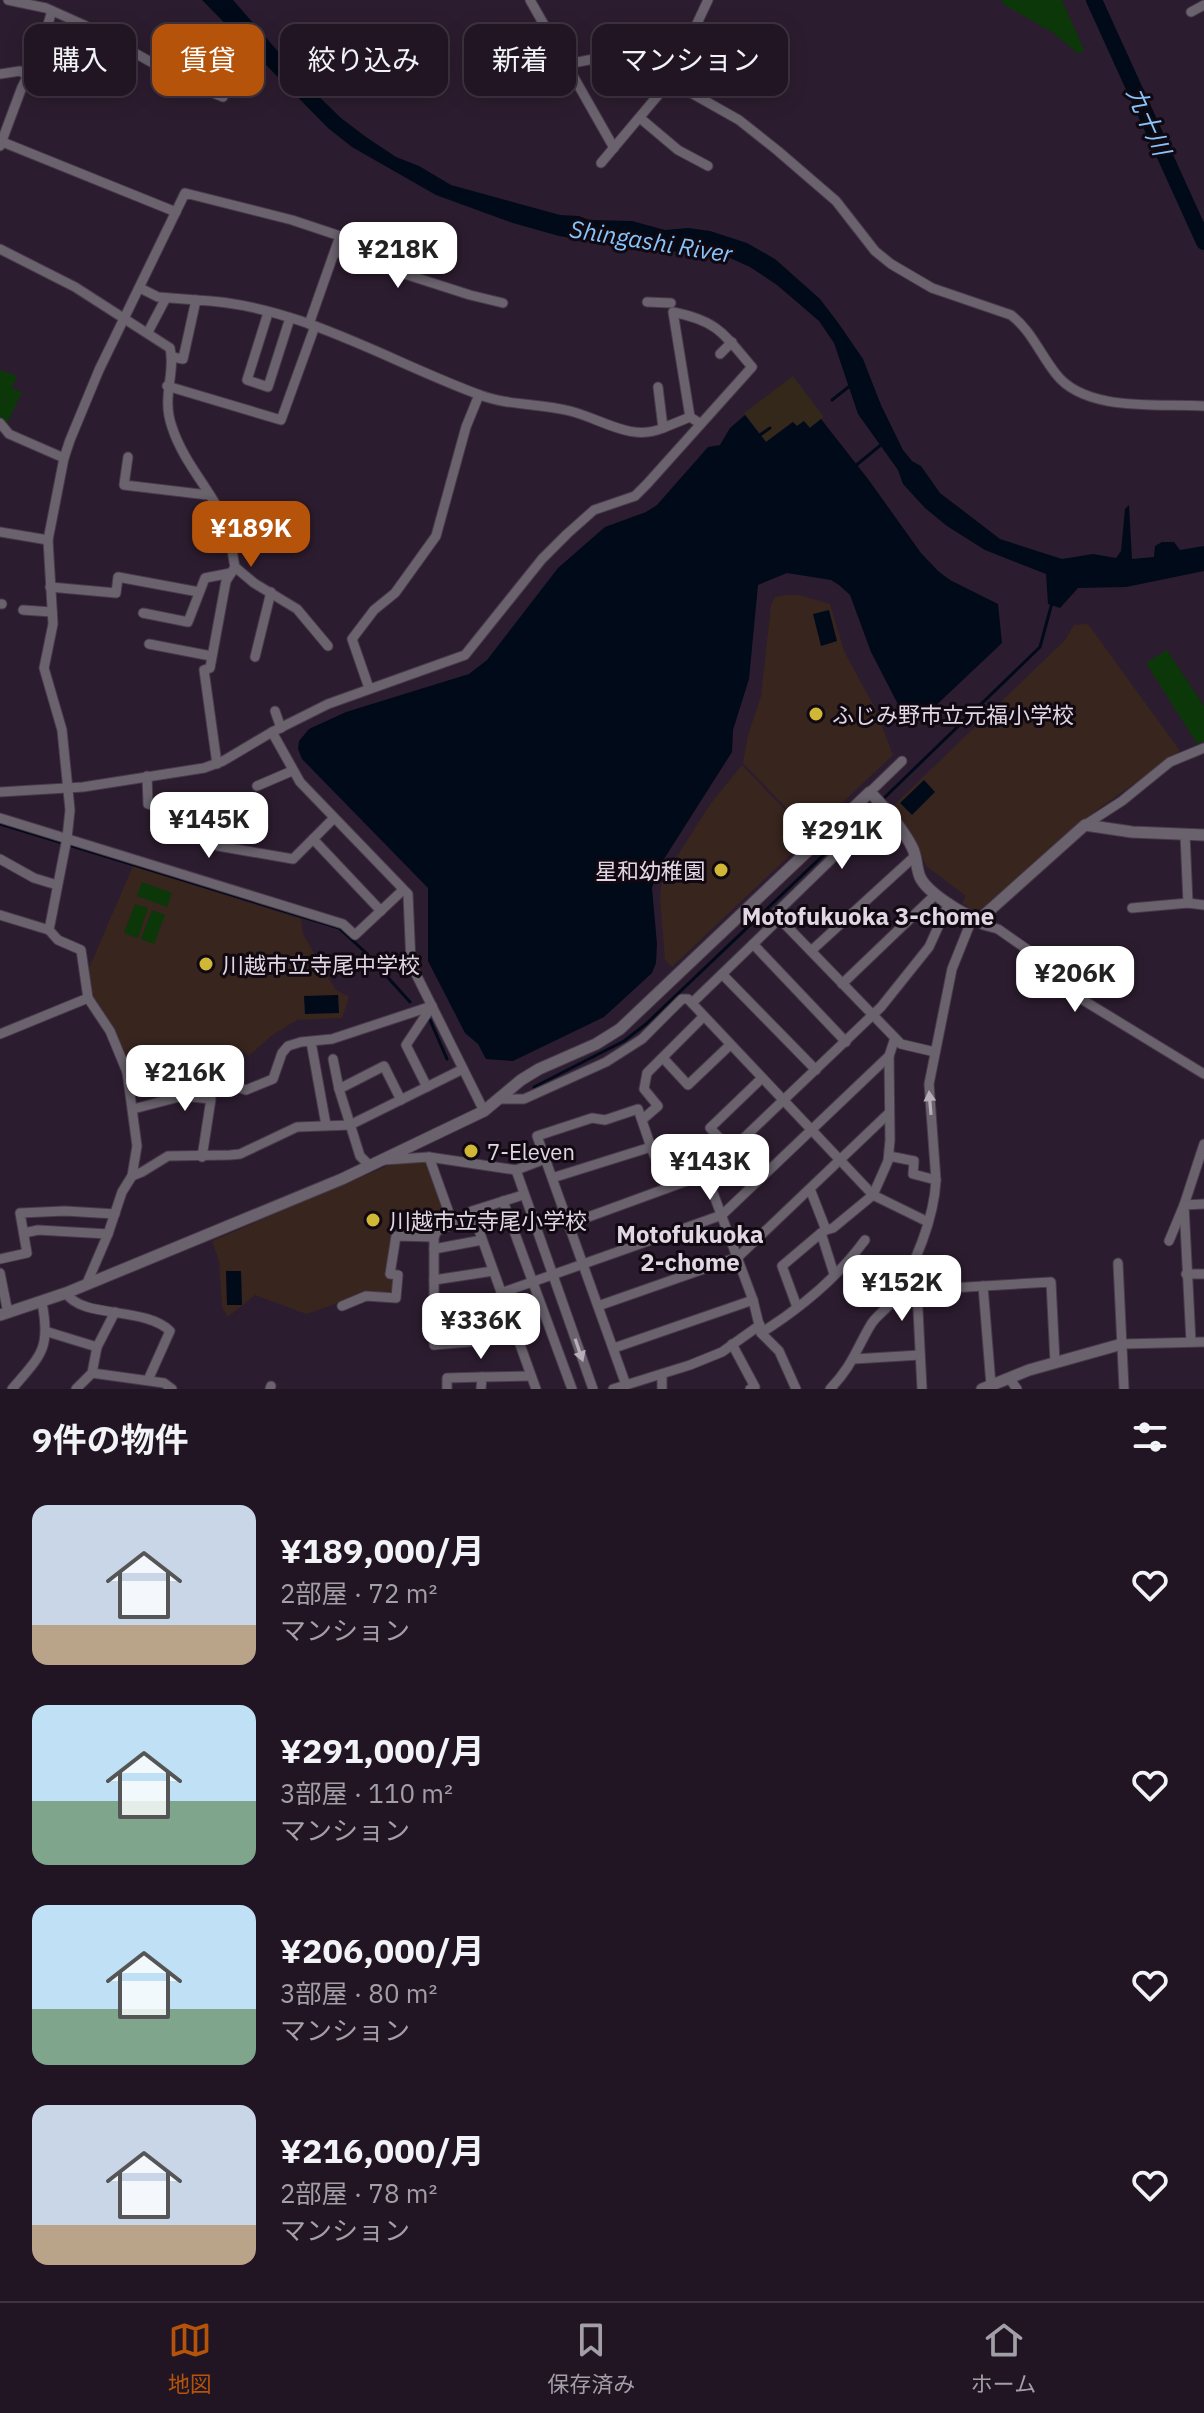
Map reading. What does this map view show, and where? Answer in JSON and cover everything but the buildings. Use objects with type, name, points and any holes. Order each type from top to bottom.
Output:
[{"type":"street","points":[[8,0],[32,3],[84,25],[189,83],[223,97]]},
{"type":"street","points":[[530,0],[542,24]]},
{"type":"street","points":[[697,24],[708,0]]},
{"type":"street","points":[[1191,12],[1204,5]]},
{"type":"street","points":[[48,24],[52,11]]},
{"type":"street","points":[[0,74],[20,71],[24,74]]},
{"type":"street","points":[[576,82],[614,148]]},
{"type":"street","points":[[24,86],[0,143],[176,212]]},
{"type":"street","points":[[601,163],[658,96]]},
{"type":"street","points":[[697,96],[739,120],[836,201],[875,251],[891,264],[932,288],[995,307],[1021,322],[1055,373],[1075,390],[1133,405],[1204,406]]},
{"type":"street","points":[[640,118],[678,150],[708,166]]},
{"type":"street","points":[[49,930],[70,810],[62,730],[44,668],[53,624],[48,540],[64,458],[99,370],[185,193],[292,220],[340,236],[281,420],[167,386]]},
{"type":"street","points":[[0,249],[75,287],[170,348],[172,357],[167,386],[167,413],[177,440],[226,525],[233,570],[226,581],[210,668],[204,670],[217,764]]},
{"type":"street","points":[[336,252],[503,303]]},
{"type":"street","points":[[140,288],[158,297],[225,301],[290,318],[383,353],[479,395],[504,403],[571,411],[635,434],[649,434],[690,417]]},
{"type":"street","points":[[673,291],[672,307],[690,417],[701,424]]},
{"type":"street","points":[[148,332],[166,298]]},
{"type":"street","points":[[172,357],[183,359],[196,300]]},
{"type":"street","points":[[0,792],[68,788],[193,771],[217,764],[276,730],[369,688],[465,655],[542,559],[594,510],[635,496],[752,367],[732,342],[710,322],[672,307],[647,302]]},
{"type":"street","points":[[268,313],[247,380],[268,387],[290,318]]},
{"type":"street","points":[[720,354],[732,342]]},
{"type":"street","points":[[658,387],[663,428]]},
{"type":"street","points":[[369,688],[352,639],[374,610],[395,593],[436,536],[466,427],[479,395]]},
{"type":"street","points":[[0,423],[9,434],[64,458]]},
{"type":"street","points":[[128,457],[124,485],[208,495]]},
{"type":"street","points":[[0,533],[48,540]]},
{"type":"street","points":[[143,613],[188,622],[205,578],[233,570],[297,609],[328,646]]},
{"type":"street","points":[[50,587],[116,593],[118,577],[199,592]]},
{"type":"street","points":[[255,657],[271,592]]},
{"type":"street","points":[[23,610],[52,612]]},
{"type":"street","points":[[149,644],[211,656]]},
{"type":"street","points":[[275,711],[276,730],[292,771],[408,894],[411,964],[484,1111]]},
{"type":"street","points":[[830,1389],[848,1371],[872,1322],[888,1307],[900,1288],[928,1222],[936,1180],[929,1084],[952,969],[975,918],[1085,825],[1122,801],[1170,762],[1204,748]]},
{"type":"street","points":[[0,1273],[4,1314],[42,1303],[258,1215],[484,1111],[539,1069],[596,1044],[620,1029],[902,761]]},
{"type":"street","points":[[257,786],[292,771]]},
{"type":"street","points":[[147,776],[148,804],[169,811],[218,846],[293,859],[334,818]]},
{"type":"street","points":[[870,792],[885,807],[912,847],[920,878],[936,894],[983,925],[1006,934],[1038,957],[1078,997],[1204,1074]]},
{"type":"street","points":[[885,807],[775,914],[901,1044],[935,1052]]},
{"type":"street","points":[[0,818],[343,924],[355,935],[403,890]]},
{"type":"street","points":[[1085,825],[1132,832],[1204,835]]},
{"type":"street","points":[[1185,834],[1188,903]]},
{"type":"street","points":[[313,839],[381,911]]},
{"type":"street","points":[[811,951],[907,860],[915,856]]},
{"type":"street","points":[[0,859],[34,878],[57,885]]},
{"type":"street","points":[[842,984],[936,894]]},
{"type":"street","points":[[569,1224],[706,1174],[873,1015],[929,947],[949,903]]},
{"type":"street","points":[[1132,908],[1188,903],[1204,905]]},
{"type":"street","points":[[0,915],[49,930],[58,940],[81,950],[88,998],[110,1031],[127,1072],[137,1146],[132,1176],[122,1192],[87,1283]]},
{"type":"street","points":[[692,1003],[779,919]]},
{"type":"street","points":[[753,944],[846,1042]]},
{"type":"street","points":[[722,974],[816,1070]]},
{"type":"street","points":[[0,1034],[88,998]]},
{"type":"street","points":[[498,1099],[524,1099],[606,1062],[642,1039],[682,999],[688,999],[873,1195],[928,1222]]},
{"type":"street","points":[[127,1072],[181,1060],[219,1081],[246,1090],[273,1079],[282,1053],[288,1046],[332,1039],[432,1006]]},
{"type":"street","points":[[427,1087],[406,1045],[432,1006]]},
{"type":"street","points":[[666,1115],[644,1089],[647,1073],[703,1017]]},
{"type":"street","points":[[797,1307],[782,1266],[873,1195],[889,1156],[889,1056],[895,1038]]},
{"type":"street","points":[[311,1042],[326,1125]]},
{"type":"street","points":[[663,1058],[688,1085],[730,1045]]},
{"type":"street","points":[[501,1293],[722,1215],[889,1056]]},
{"type":"street","points":[[333,1059],[360,1156],[375,1163],[429,1157],[516,1170],[545,1159]]},
{"type":"street","points":[[339,1089],[384,1066],[401,1100]]},
{"type":"street","points":[[132,1176],[168,1156],[240,1154],[297,1127],[350,1125],[463,1069]]},
{"type":"street","points":[[731,1150],[710,1128],[761,1079]]},
{"type":"street","points":[[133,1109],[183,1096],[211,1099],[202,1157]]},
{"type":"street","points":[[643,1119],[658,1106]]},
{"type":"street","points":[[626,1385],[537,1136],[592,1118],[605,1120],[638,1109],[667,1188]]},
{"type":"street","points":[[598,1306],[738,1257],[889,1113]]},
{"type":"street","points":[[1169,1241],[1204,1144]]},
{"type":"street","points":[[552,1178],[651,1147]]},
{"type":"street","points":[[889,1156],[914,1161],[913,1174],[936,1180]]},
{"type":"street","points":[[429,1157],[453,1224],[437,1231],[434,1237],[434,1345],[516,1338]]},
{"type":"street","points":[[516,1170],[593,1389]]},
{"type":"street","points":[[706,1174],[753,1300],[760,1329],[779,1351],[796,1389]]},
{"type":"street","points":[[810,1189],[834,1274]]},
{"type":"street","points":[[523,1195],[472,1211],[536,1389]]},
{"type":"street","points":[[503,1201],[572,1389]]},
{"type":"street","points":[[1184,1205],[1204,1204]]},
{"type":"street","points":[[1184,1205],[1191,1342]]},
{"type":"street","points":[[0,1259],[27,1253],[20,1213],[65,1211],[115,1214]]},
{"type":"street","points":[[24,1233],[38,1230],[108,1234]]},
{"type":"street","points":[[342,1306],[371,1295],[396,1298],[398,1275],[390,1274],[396,1236],[434,1237]]},
{"type":"street","points":[[434,1249],[482,1240]]},
{"type":"street","points":[[613,1389],[640,1385],[722,1352],[760,1329],[781,1322],[808,1300],[865,1240]]},
{"type":"street","points":[[1118,1263],[1124,1389]]},
{"type":"street","points":[[434,1280],[493,1271]]},
{"type":"street","points":[[1186,1274],[1204,1274]]},
{"type":"street","points":[[900,1288],[917,1290],[1051,1282],[1055,1362]]},
{"type":"street","points":[[983,1286],[986,1387],[1055,1362],[1122,1344],[1204,1342]]},
{"type":"street","points":[[917,1290],[922,1389]]},
{"type":"street","points":[[66,1293],[69,1299],[95,1309],[157,1320],[170,1331],[148,1380]]},
{"type":"street","points":[[614,1348],[753,1300]]},
{"type":"street","points":[[12,1389],[42,1351],[48,1332],[42,1303]]},
{"type":"street","points":[[434,1311],[505,1306]]},
{"type":"street","points":[[76,1389],[92,1373],[97,1347],[115,1312]]},
{"type":"street","points":[[48,1332],[97,1347]]},
{"type":"street","points":[[732,1344],[755,1387],[750,1389]]},
{"type":"street","points":[[854,1359],[920,1355]]},
{"type":"street","points":[[92,1373],[164,1383],[172,1389]]},
{"type":"street","points":[[662,1374],[662,1389]]},
{"type":"street","points":[[447,1389],[447,1378],[531,1376]]},
{"type":"street","points":[[481,1389],[482,1377]]},
{"type":"street","points":[[518,1377],[518,1389]]},
{"type":"street","points":[[1009,1378],[1017,1389]]},
{"type":"shaded area","points":[[793,376],[824,417],[809,428],[797,427],[792,422],[766,442],[744,413]]},
{"type":"shaded area","name":"ふじみ野市立元福小学校","points":[[799,595],[830,604],[844,651],[876,710],[893,755],[810,833],[743,763],[748,735],[761,696],[771,605],[775,597]]},
{"type":"shaded area","points":[[1088,624],[1180,751],[1094,812],[985,908],[975,911],[962,903],[966,896],[926,866],[913,835],[893,806],[1065,640],[1074,625]]},
{"type":"shaded area","name":"星和幼稚園","points":[[742,765],[810,836],[672,967],[665,960],[660,897],[662,880],[711,803]]},
{"type":"shaded area","name":"川越市立寺尾中学校","points":[[133,866],[301,919],[303,934],[335,989],[349,997],[342,1018],[297,1020],[271,1036],[249,1056],[238,1049],[231,1049],[128,1069],[93,999],[89,968]]},
{"type":"shaded area","points":[[428,1159],[450,1222],[429,1232],[392,1232],[386,1276],[395,1279],[394,1294],[368,1293],[306,1314],[255,1295],[228,1317],[222,1307],[219,1261],[212,1241],[392,1164]]},
{"type":"green space","points":[[1003,0],[1062,0],[1084,50],[1079,54],[1052,32],[1001,3]]},
{"type":"green space","points":[[0,370],[17,376],[12,388],[22,392],[6,426],[0,418]]},
{"type":"green space","points":[[1167,650],[1204,706],[1204,741],[1198,745],[1146,663]]},
{"type":"green space","points":[[142,882],[172,893],[167,907],[137,896]]},
{"type":"green space","points":[[135,904],[148,908],[138,938],[124,933]]},
{"type":"green space","points":[[152,910],[165,915],[154,944],[141,939]]},
{"type":"water","points":[[202,0],[233,0],[254,24],[226,24]]},
{"type":"water","points":[[264,35],[280,54],[280,79],[264,63]]},
{"type":"water","name":"Shingashi River","points":[[296,96],[318,96],[366,137],[396,157],[419,166],[451,185],[560,215],[589,220],[632,221],[665,230],[688,228],[710,231],[747,243],[775,259],[820,299],[863,359],[903,450],[921,466],[940,493],[1000,539],[1062,559],[1093,554],[1116,558],[1121,551],[1125,509],[1129,505],[1132,559],[1154,557],[1155,546],[1162,542],[1174,542],[1180,550],[1204,546],[1204,571],[1126,587],[1078,588],[1060,608],[1048,604],[1046,574],[985,550],[947,526],[903,484],[898,470],[858,414],[834,343],[819,321],[777,285],[750,267],[730,258],[701,252],[646,251],[559,236],[513,223],[436,195],[352,147]]},
{"type":"water","points":[[745,415],[766,442],[793,422],[797,426],[804,421],[810,428],[821,419],[921,553],[938,571],[998,604],[1002,643],[929,712],[915,718],[902,712],[871,652],[850,595],[839,585],[831,580],[787,573],[758,585],[749,679],[733,730],[732,752],[657,870],[652,888],[657,944],[652,973],[604,1017],[513,1061],[486,1059],[478,1044],[465,1033],[428,961],[428,888],[302,759],[299,741],[309,729],[346,712],[469,674],[487,660],[558,568],[605,527],[657,505],[708,447],[720,445],[730,428]]},
{"type":"water","points":[[829,610],[837,641],[821,646],[813,614]]},
{"type":"water","points":[[924,780],[935,792],[912,815],[900,803]]},
{"type":"water","points":[[338,995],[339,1013],[305,1014],[304,996]]},
{"type":"water","points":[[226,1271],[241,1271],[242,1305],[227,1305]]},
{"type":"waterway","name":"九十川","points":[[1094,0],[1204,242]]},
{"type":"waterway","points":[[832,400],[851,385]]},
{"type":"waterway","points":[[760,435],[770,428]]},
{"type":"waterway","points":[[854,467],[882,444]]},
{"type":"waterway","points":[[883,799],[1040,647],[1052,603]]},
{"type":"waterway","points":[[534,1087],[624,1041],[646,1024],[877,804]]},
{"type":"waterway","points":[[0,824],[339,928],[410,1002]]},
{"type":"waterway","points":[[430,1020],[447,1059]]},
{"type":"place","name":"ふじみ野市立元福小学校","points":[[816,714]]},
{"type":"place","name":"星和幼稚園","points":[[721,870]]},
{"type":"place","name":"川越市立寺尾中学校","points":[[206,964]]},
{"type":"place","name":"7-Eleven","points":[[471,1151]]},
{"type":"place","name":"川越市立寺尾小学校","points":[[373,1220]]},
{"type":"district","name":"Motofukuoka 3-chome","points":[[868,916]]},
{"type":"district","name":"Motofukuoka 2-chome","points":[[690,1248]]}]
